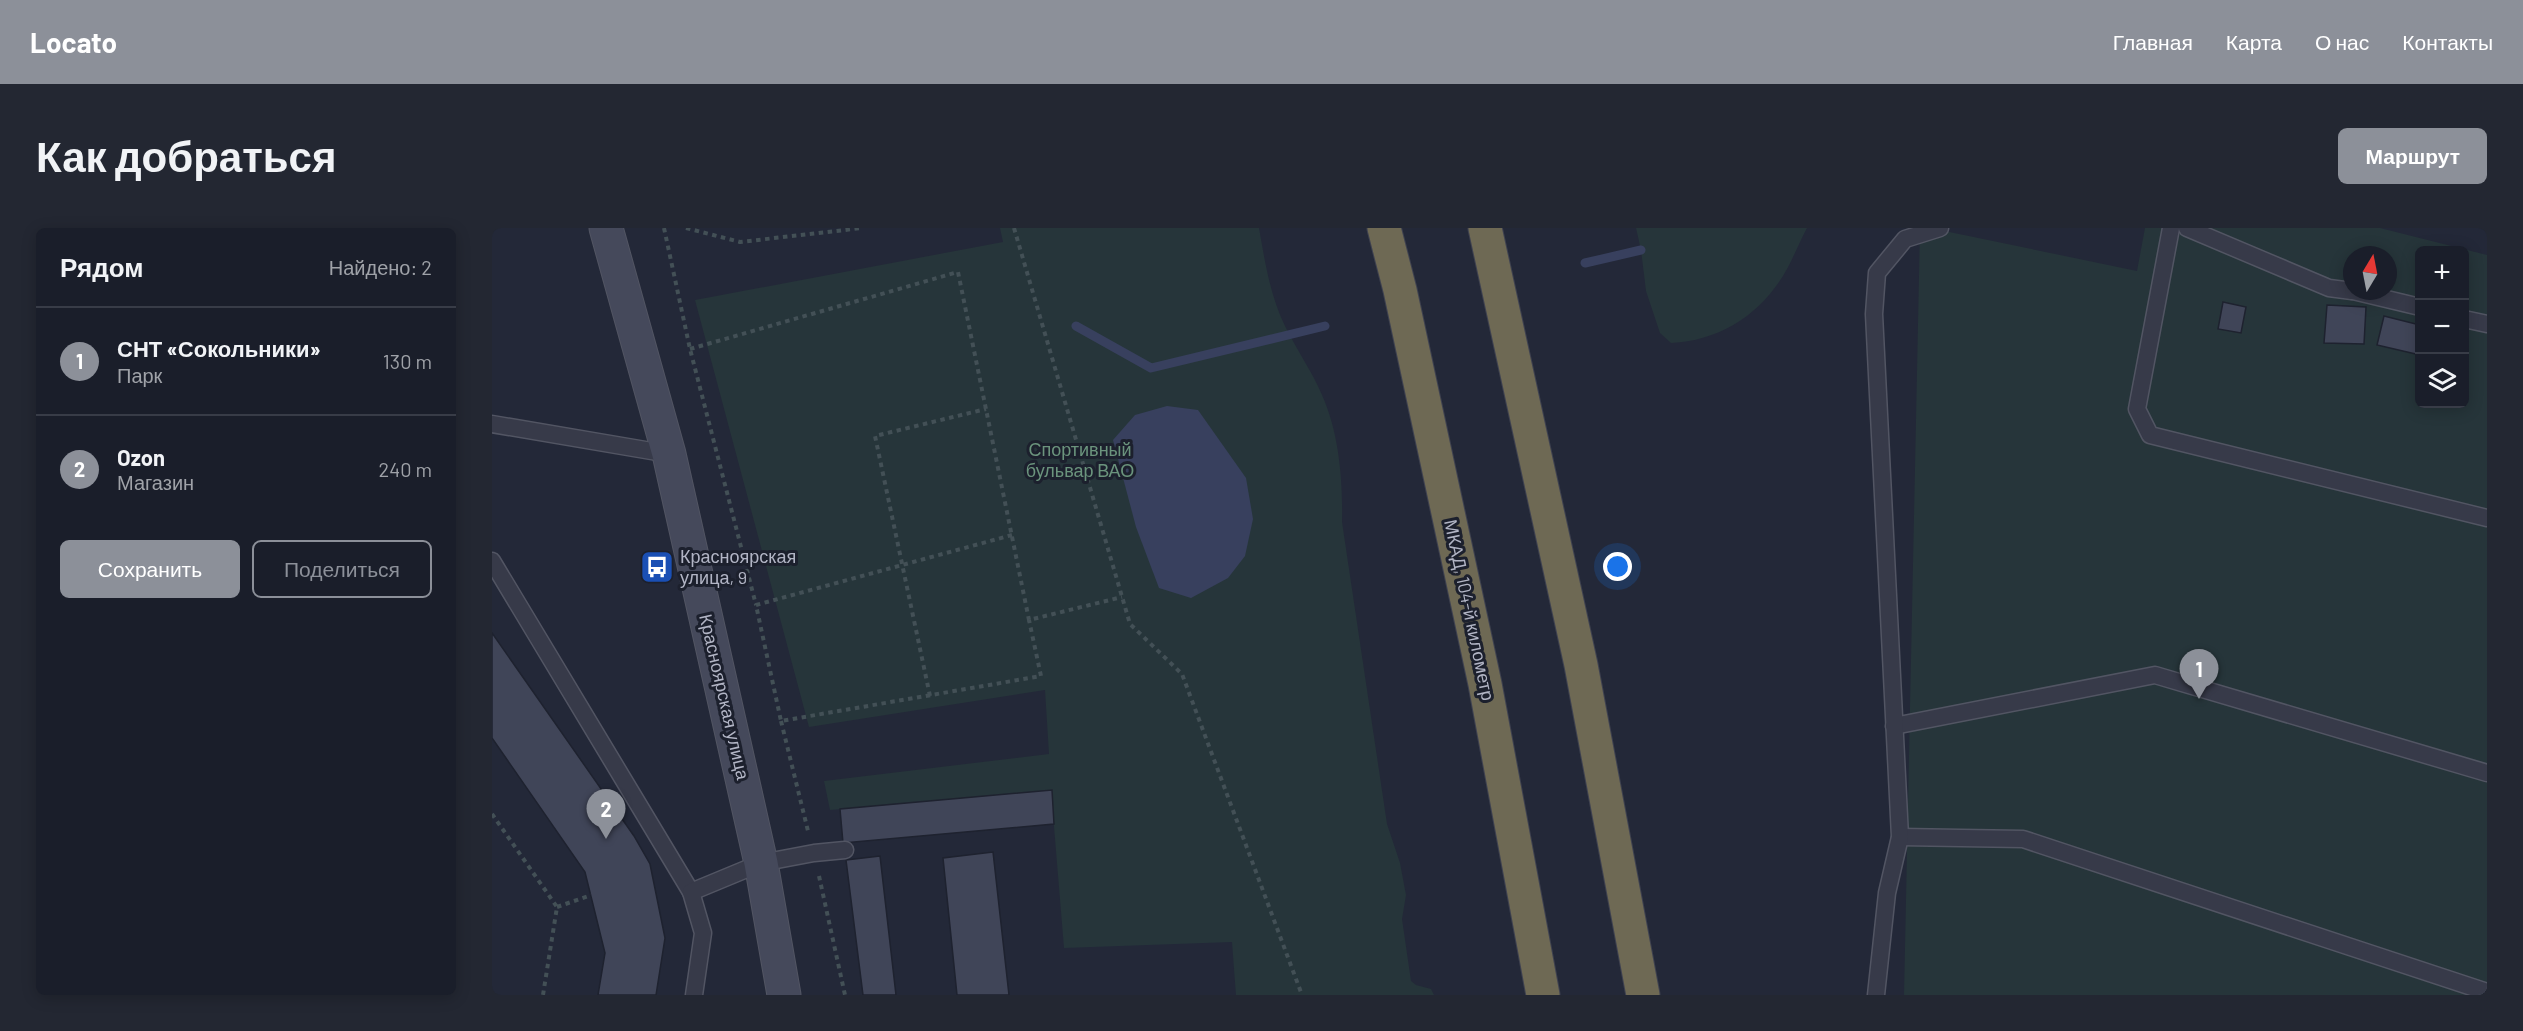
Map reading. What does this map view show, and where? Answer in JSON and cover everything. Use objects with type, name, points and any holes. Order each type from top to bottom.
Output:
[{"type":"highway","name":"МКАД, 104-й километр","points":[[1384,228],[1400,290],[1485,684],[1543,995]]},
{"type":"highway","points":[[1485,228],[1581,665],[1643,995]]},
{"type":"street","name":"Красноярская улица","points":[[606,228],[669,454],[761,863],[784,995]]},
{"type":"lane","points":[[1876,995],[1887,893],[1900,837],[1874,314],[1877,273],[1905,239],[1940,228]]},
{"type":"lane","points":[[2171,228],[2137,410],[2150,435],[2487,518]]},
{"type":"lane","points":[[2187,228],[2329,288],[2343,290]]},
{"type":"lane","points":[[2391,300],[2415,306]]},
{"type":"lane","points":[[2469,320],[2487,324]]},
{"type":"lane","points":[[492,424],[669,454]]},
{"type":"lane","points":[[492,561],[691,892],[703,933],[694,995]]},
{"type":"lane","points":[[1894,726],[2155,675],[2487,773]]},
{"type":"lane","points":[[1900,837],[2023,838],[2487,992]]},
{"type":"lane","points":[[691,892],[761,863],[845,850]]},
{"type":"path","points":[[664,228],[690,349],[756,605],[782,721],[1041,676],[958,273],[690,349]]},
{"type":"path","points":[[686,228],[740,242],[862,228]]},
{"type":"path","points":[[1014,228],[1130,624],[1182,674],[1302,995]]},
{"type":"path","points":[[930,696],[875,436],[986,409]]},
{"type":"path","points":[[756,605],[1012,535]]},
{"type":"path","points":[[1029,620],[1122,597]]},
{"type":"path","points":[[492,814],[557,907],[543,995]]},
{"type":"path","points":[[557,907],[591,895]]},
{"type":"green space","name":"Спортивный бульвар ВАО","points":[[1000,228],[1259,228],[1275,302],[1285,326],[1322,395],[1336,441],[1341,473],[1342,522],[1387,824],[1400,863],[1406,895],[1402,919],[1411,981],[1416,985],[1431,989],[1434,995],[1236,995],[1232,942],[1064,948],[1051,790],[830,810],[824,781],[1049,754],[1045,690],[809,727],[695,300],[1003,242]]},
{"type":"green space","points":[[1636,228],[1807,228],[1777,285],[1753,311],[1739,322],[1707,337],[1671,343],[1660,333],[1646,291]]},
{"type":"green space","points":[[1920,228],[1930,228],[2137,271],[2145,228],[2380,228],[2451,246],[2415,246],[2415,408],[2469,408],[2469,250],[2487,255],[2487,995],[1904,995]]},
{"type":"water","points":[[1167,406],[1198,410],[1246,478],[1253,519],[1245,556],[1228,578],[1191,598],[1159,588],[1136,527],[1113,440],[1135,415]]},
{"type":"building","points":[[2223,302],[2246,307],[2241,333],[2218,329]]},
{"type":"building","points":[[2327,305],[2366,307],[2364,344],[2324,343]]},
{"type":"building","points":[[2384,316],[2415,324],[2415,354],[2377,345]]},
{"type":"building","points":[[492,633],[634,836],[650,864],[665,938],[656,995],[598,995],[605,953],[585,872],[492,738]]},
{"type":"building","points":[[1052,790],[1054,824],[843,843],[840,809]]},
{"type":"building","points":[[993,852],[1009,995],[957,995],[943,858]]},
{"type":"building","points":[[880,856],[896,995],[863,995],[846,860]]},
{"type":"waterway","points":[[1585,263],[1641,250]]},
{"type":"waterway","points":[[1076,326],[1151,368],[1325,326]]},
{"type":"place","name":"Красноярская улица, 9","points":[[657,567]]},
{"type":"place","name":"СНТ «Сокольники»","points":[[2199,699]]},
{"type":"place","name":"Ozon","points":[[606,839]]}]
